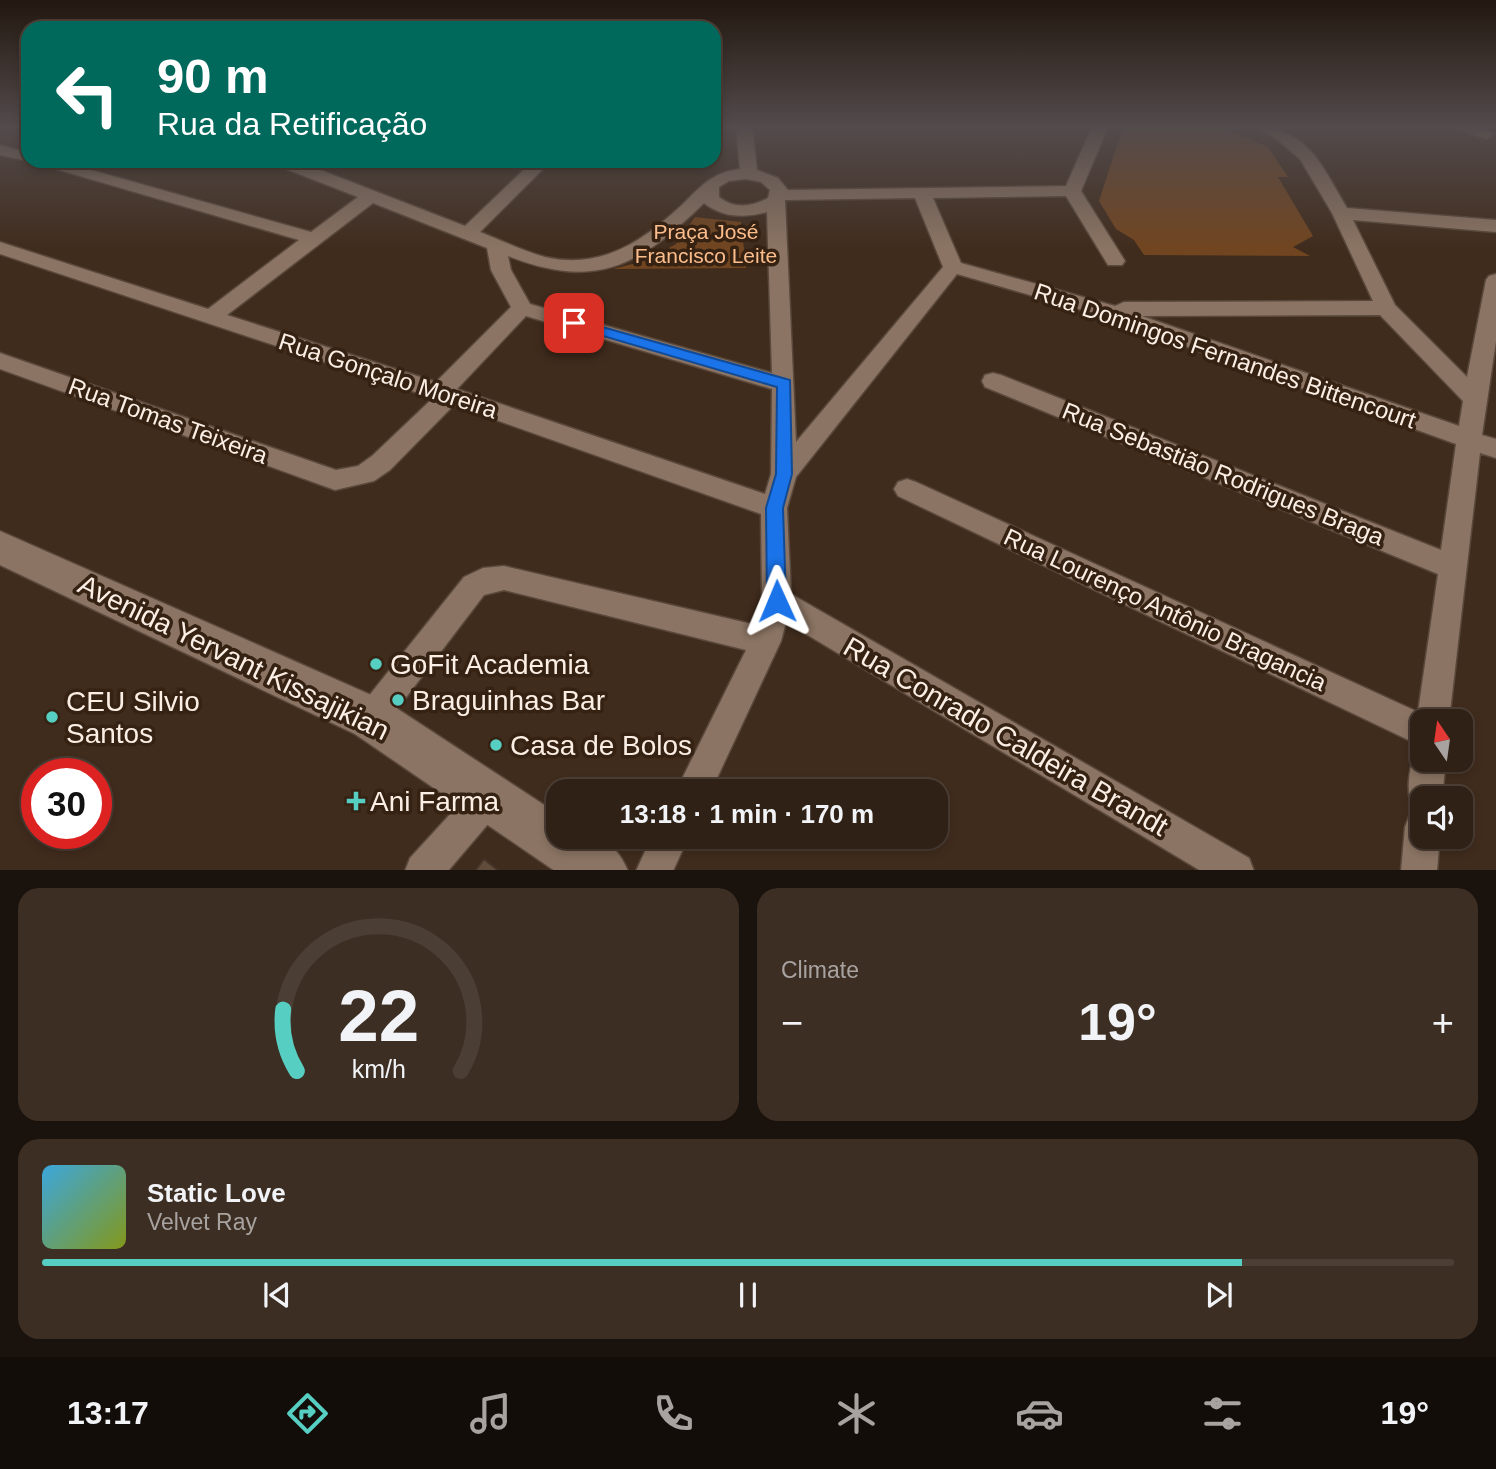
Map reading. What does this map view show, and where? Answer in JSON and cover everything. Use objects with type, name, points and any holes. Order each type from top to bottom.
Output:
[{"type":"main road","name":"Avenida Yervant Kissajikian","points":[[0,547],[370,718],[488,798],[602,870]]},
{"type":"street","points":[[65,168],[313,238]]},
{"type":"street","points":[[300,168],[541,262],[568,267],[592,267],[611,263],[642,250],[723,177],[750,174],[772,181],[779,190],[777,198],[784,384],[784,474],[774,508],[777,601],[766,641],[699,779]]},
{"type":"street","points":[[467,234],[536,168]]},
{"type":"street","points":[[749,168],[750,174]]},
{"type":"street","points":[[1072,191],[1082,168]]},
{"type":"street","points":[[1314,168],[1341,212],[1386,308],[1474,398]]},
{"type":"street","points":[[709,189],[710,199],[724,208]]},
{"type":"street","points":[[677,219],[724,208],[746,211],[767,207],[777,198],[921,192],[1072,191]]},
{"type":"street","points":[[1072,191],[1115,261]]},
{"type":"street","points":[[784,474],[953,267],[921,192]]},
{"type":"street","points":[[210,317],[370,196]]},
{"type":"street","points":[[746,211],[764,222],[779,237]]},
{"type":"street","points":[[1341,212],[1496,226]]},
{"type":"street","points":[[496,245],[501,270],[522,308],[784,384]]},
{"type":"street","name":"Rua Gonçalo Moreira","points":[[0,248],[445,394],[774,508]]},
{"type":"street","name":"Rua Domingos Fernandes Bittencourt","points":[[953,267],[1106,310],[1496,449]]},
{"type":"street","points":[[1434,709],[1474,398],[1496,280]]},
{"type":"street","points":[[445,394],[522,308]]},
{"type":"street","points":[[1106,310],[1386,308]]},
{"type":"street","name":"Rua Tomas Teixeira","points":[[0,361],[335,480],[365,474],[381,463],[445,394]]},
{"type":"street","name":"Rua Sebastião Rodrigues Braga","points":[[993,381],[1452,567]]},
{"type":"street","name":"Rua Lourenço Antônio Bragancia","points":[[907,489],[1410,726]]},
{"type":"street","points":[[370,718],[474,586],[492,578],[504,578],[766,641]]},
{"type":"street","name":"Rua Conrado Caldeira Brandt","points":[[777,601],[1236,870]]},
{"type":"street","points":[[423,870],[488,798]]},
{"type":"street","points":[[654,870],[664,849]]},
{"type":"street","points":[[1419,870],[1421,849]]},
{"type":"green space","points":[[1110,168],[1282,168],[1288,177],[1278,177],[1313,236],[1293,247],[1310,256],[1144,255],[1134,240],[1116,229],[1099,201]]},
{"type":"green space","name":"Praça José Francisco Leite","points":[[695,217],[741,222],[746,268],[613,269],[648,260],[676,244]]},
{"type":"building","points":[[484,859],[498,870],[476,870]]},
{"type":"place","name":"GoFit Academia","points":[[376,664]]},
{"type":"place","name":"Braguinhas Bar","points":[[398,700]]},
{"type":"place","name":"CEU Silvio Santos","points":[[52,717]]},
{"type":"place","name":"Casa de Bolos","points":[[496,745]]},
{"type":"place","name":"Ani Farma","points":[[356,801]]},
{"type":"route","points":[[574,323],[784,384],[784,474],[774,508],[777,601]]}]
